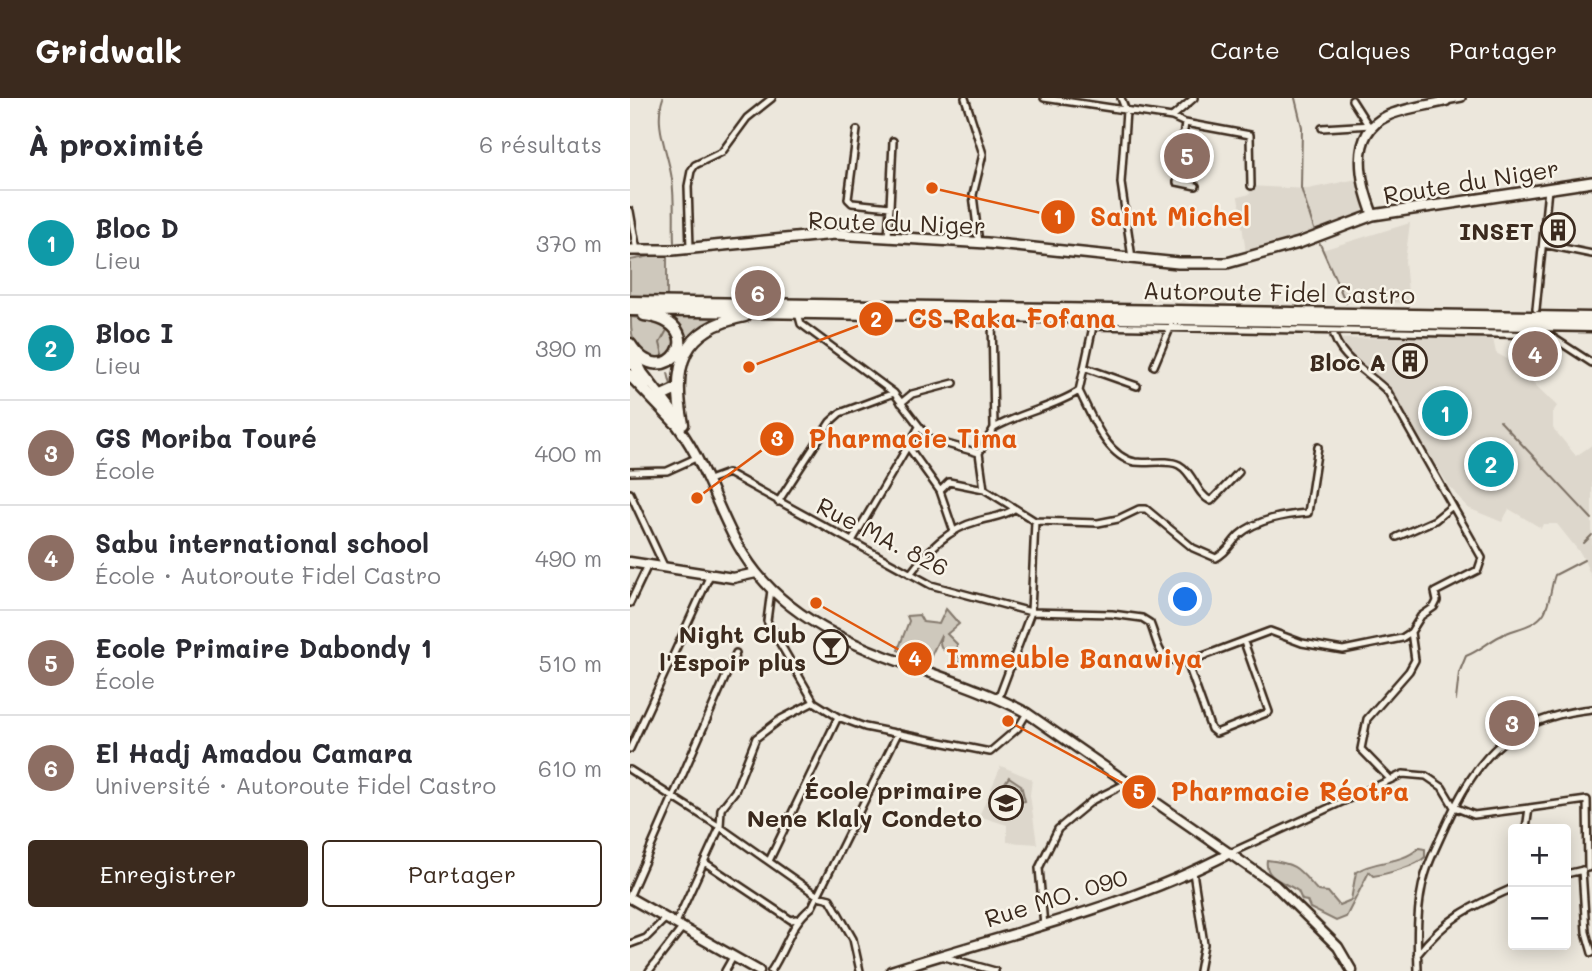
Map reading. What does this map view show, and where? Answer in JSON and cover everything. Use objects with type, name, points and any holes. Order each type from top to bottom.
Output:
[{"type":"highway","name":"Autoroute Fidel Castro","points":[[630,302],[1592,318]]},
{"type":"highway","name":"Autoroute Fidel Castro","points":[[630,311],[992,317],[1094,322],[1592,326]]},
{"type":"highway","points":[[630,311],[667,320],[676,326],[681,339],[676,355],[663,365],[645,361],[630,346]]},
{"type":"highway","points":[[679,423],[677,389],[684,357],[702,332],[726,320],[768,312]]},
{"type":"highway","points":[[630,375],[679,423]]},
{"type":"highway","points":[[659,398],[677,389]]},
{"type":"main road","points":[[1373,215],[1363,191],[1359,160],[1370,125],[1420,103],[1446,100]]},
{"type":"main road","name":"Route du Niger","points":[[633,253],[835,234],[979,243],[1178,263],[1227,263],[1244,261],[1373,215],[1592,182]]},
{"type":"main road","points":[[630,346],[659,398]]},
{"type":"main road","points":[[630,360],[679,423],[698,457],[743,554],[771,590],[833,631],[908,667],[999,698],[1027,713],[1230,853],[1299,906],[1338,947],[1352,971]]},
{"type":"main road","points":[[630,562],[733,578],[756,573]]},
{"type":"main road","name":"Rue MO. 090","points":[[891,971],[976,942],[1044,926],[1194,872],[1230,853]]},
{"type":"main road","points":[[630,896],[759,971]]},
{"type":"street","points":[[690,248],[688,186],[691,171],[695,165],[722,152],[747,118],[772,98]]},
{"type":"street","points":[[965,98],[983,154],[973,195],[979,243]]},
{"type":"street","points":[[1044,98],[1172,117],[1185,123],[1251,136],[1251,187]]},
{"type":"street","points":[[1121,98],[1126,111],[1121,183],[1132,258]]},
{"type":"street","points":[[1172,117],[1194,98]]},
{"type":"street","points":[[1446,100],[1462,98]]},
{"type":"street","points":[[1352,100],[1370,125]]},
{"type":"street","points":[[1185,123],[1177,182],[1196,186]]},
{"type":"street","points":[[1322,128],[1370,125]]},
{"type":"street","points":[[857,130],[848,199],[852,203],[890,207]]},
{"type":"street","points":[[888,236],[893,141]]},
{"type":"street","points":[[1536,309],[1548,189]]},
{"type":"street","points":[[630,211],[633,253]]},
{"type":"street","points":[[1543,244],[1592,254]]},
{"type":"street","points":[[798,313],[801,324],[894,393],[929,439],[979,453]]},
{"type":"street","points":[[992,317],[994,428]]},
{"type":"street","points":[[984,489],[979,453],[994,428],[1018,414],[1058,404],[1079,391],[1094,322],[1334,331],[1549,335],[1592,363]]},
{"type":"street","points":[[1154,366],[1171,326]]},
{"type":"street","points":[[1244,642],[1269,712],[1216,733],[1210,729],[1187,662],[1270,631],[1302,643],[1343,650],[1402,638],[1411,632],[1421,616],[1434,607],[1435,592],[1466,577],[1481,565],[1482,558],[1451,508],[1388,392],[1371,374],[1341,352],[1334,331]]},
{"type":"street","points":[[1086,368],[1137,386]]},
{"type":"street","points":[[901,403],[912,394],[954,383]]},
{"type":"street","points":[[1079,391],[1104,437],[1121,457],[1134,462],[1175,463],[1186,470],[1205,498],[1211,501],[1239,472]]},
{"type":"street","points":[[778,502],[830,422],[840,414],[894,393]]},
{"type":"street","points":[[852,541],[919,427]]},
{"type":"street","points":[[907,445],[940,491],[953,530]]},
{"type":"street","points":[[940,491],[949,482],[984,489],[1035,521],[1098,523],[1146,509],[1193,548],[1216,558],[1228,552],[1245,531],[1269,519],[1308,513],[1318,447]]},
{"type":"street","points":[[630,472],[673,470],[698,457]]},
{"type":"street","name":"Rue MA. 826","points":[[709,480],[728,473],[931,585],[1031,612],[1112,614],[1142,618],[1150,624],[1160,653],[1173,662],[1187,662]]},
{"type":"street","points":[[630,493],[666,568]]},
{"type":"street","points":[[1397,537],[1435,520],[1451,508]]},
{"type":"street","points":[[910,574],[926,552],[953,530],[1006,515],[1014,509]]},
{"type":"street","points":[[999,698],[1031,612],[1035,582],[1035,521]]},
{"type":"street","points":[[630,603],[648,565]]},
{"type":"street","points":[[630,748],[710,575]]},
{"type":"street","points":[[771,590],[767,621],[814,702],[838,717],[865,727],[990,752],[1018,728],[1027,713]]},
{"type":"street","points":[[1390,779],[1361,749],[1367,719],[1409,671],[1415,660],[1411,632]]},
{"type":"street","points":[[630,896],[671,796],[736,653]]},
{"type":"street","points":[[649,971],[679,925],[720,827],[721,809],[735,791],[756,738],[781,719],[814,702]]},
{"type":"street","points":[[1418,971],[1418,923],[1424,875],[1471,774],[1499,745],[1553,714],[1592,709]]},
{"type":"street","points":[[769,861],[838,717]]},
{"type":"street","points":[[704,862],[791,920],[796,919],[812,907],[898,733]]},
{"type":"street","points":[[630,770],[720,827],[818,896],[830,899],[853,939],[860,971]]},
{"type":"street","points":[[1230,853],[1403,774],[1426,776],[1442,787],[1454,807],[1474,814],[1587,800],[1586,932],[1592,953]]},
{"type":"street","points":[[1044,926],[1039,869],[1058,829],[1093,800],[1128,782]]},
{"type":"street","points":[[1527,824],[1529,808]]},
{"type":"street","points":[[1194,872],[1204,944],[1199,971]]},
{"type":"street","points":[[1417,955],[1432,936],[1461,911],[1508,890]]},
{"type":"street","points":[[630,944],[646,939],[666,918]]},
{"type":"street","points":[[771,971],[786,949],[796,919]]},
{"type":"street","points":[[938,956],[995,971]]},
{"type":"street","points":[[725,971],[733,957]]},
{"type":"shaded area","points":[[1357,179],[1366,204],[1359,218],[1246,253],[1238,197],[1250,194],[1248,186],[1308,189]]},
{"type":"shaded area","points":[[1410,223],[1405,261],[1409,303],[1347,301],[1322,250]]},
{"type":"shaded area","points":[[667,253],[667,298],[630,297],[630,260]]},
{"type":"shaded area","points":[[658,313],[723,316],[703,328],[684,348],[681,330],[670,319]]},
{"type":"shaded area","points":[[631,317],[662,321],[679,335],[674,355],[655,362],[643,353],[633,338]]},
{"type":"shaded area","points":[[1492,334],[1496,353],[1511,361],[1557,406],[1553,412],[1553,428],[1576,456],[1592,445],[1592,578],[1581,554],[1557,524],[1543,524],[1541,528],[1509,509],[1502,522],[1468,508],[1449,486],[1385,384],[1343,347],[1342,339]]},
{"type":"shaded area","points":[[946,609],[959,624],[947,634],[957,644],[957,656],[966,663],[954,662],[953,655],[941,647],[941,635],[929,660],[898,650],[909,621],[907,616],[919,615],[923,622],[939,624]]},
{"type":"shaded area","name":"École primaire Nene Klaly Condeto","points":[[1001,766],[1032,779],[1030,795],[1037,844],[1007,842],[1007,825],[979,816]]},
{"type":"shaded area","points":[[1009,777],[1021,785],[1025,801],[1016,803],[1008,798],[1006,791],[1000,790]]},
{"type":"shaded area","points":[[1419,848],[1425,849],[1425,857],[1415,863],[1379,875],[1373,876],[1369,872],[1346,917],[1336,921],[1310,908],[1298,891],[1272,876],[1267,866],[1267,860],[1292,866],[1318,891],[1328,892],[1339,905],[1351,900],[1356,872],[1404,857]]},
{"type":"waterway","points":[[663,98],[660,119],[673,188],[674,242]]},
{"type":"waterway","points":[[1295,98],[1302,127],[1301,188],[1314,229]]},
{"type":"waterway","points":[[1320,244],[1346,303]]},
{"type":"waterway","points":[[663,355],[660,343],[667,330]]},
{"type":"waterway","points":[[668,373],[671,385]]},
{"type":"waterway","points":[[1500,421],[1592,519]]},
{"type":"waterway","points":[[1584,543],[1592,535]]},
{"type":"waterway","points":[[1456,700],[1459,673],[1466,656],[1500,636],[1540,618],[1548,605],[1555,575],[1584,560]]},
{"type":"place","name":"Ecole Primaire Dabondy 1","points":[[1187,156]]},
{"type":"place","name":"Saint Michel","points":[[932,188]]},
{"type":"place","name":"INSET","points":[[1558,230]]},
{"type":"place","name":"El Hadj Amadou Camara","points":[[758,293]]},
{"type":"place","name":"Sabu international school","points":[[1535,354]]},
{"type":"place","name":"Bloc A","points":[[1410,361]]},
{"type":"place","name":"CS Raka Fofana","points":[[749,367]]},
{"type":"place","name":"Bloc D","points":[[1445,413]]},
{"type":"place","name":"Bloc I","points":[[1491,464]]},
{"type":"place","name":"Pharmacie Tima","points":[[697,498]]},
{"type":"place","name":"Immeuble Banawiya","points":[[816,603]]},
{"type":"place","name":"Night Club l'Espoir plus","points":[[831,647]]},
{"type":"place","name":"Pharmacie Réotra","points":[[1008,721]]},
{"type":"place","name":"GS Moriba Touré","points":[[1512,723]]},
{"type":"place","name":"École primaire Nene Klaly Condeto","points":[[1006,803]]}]
